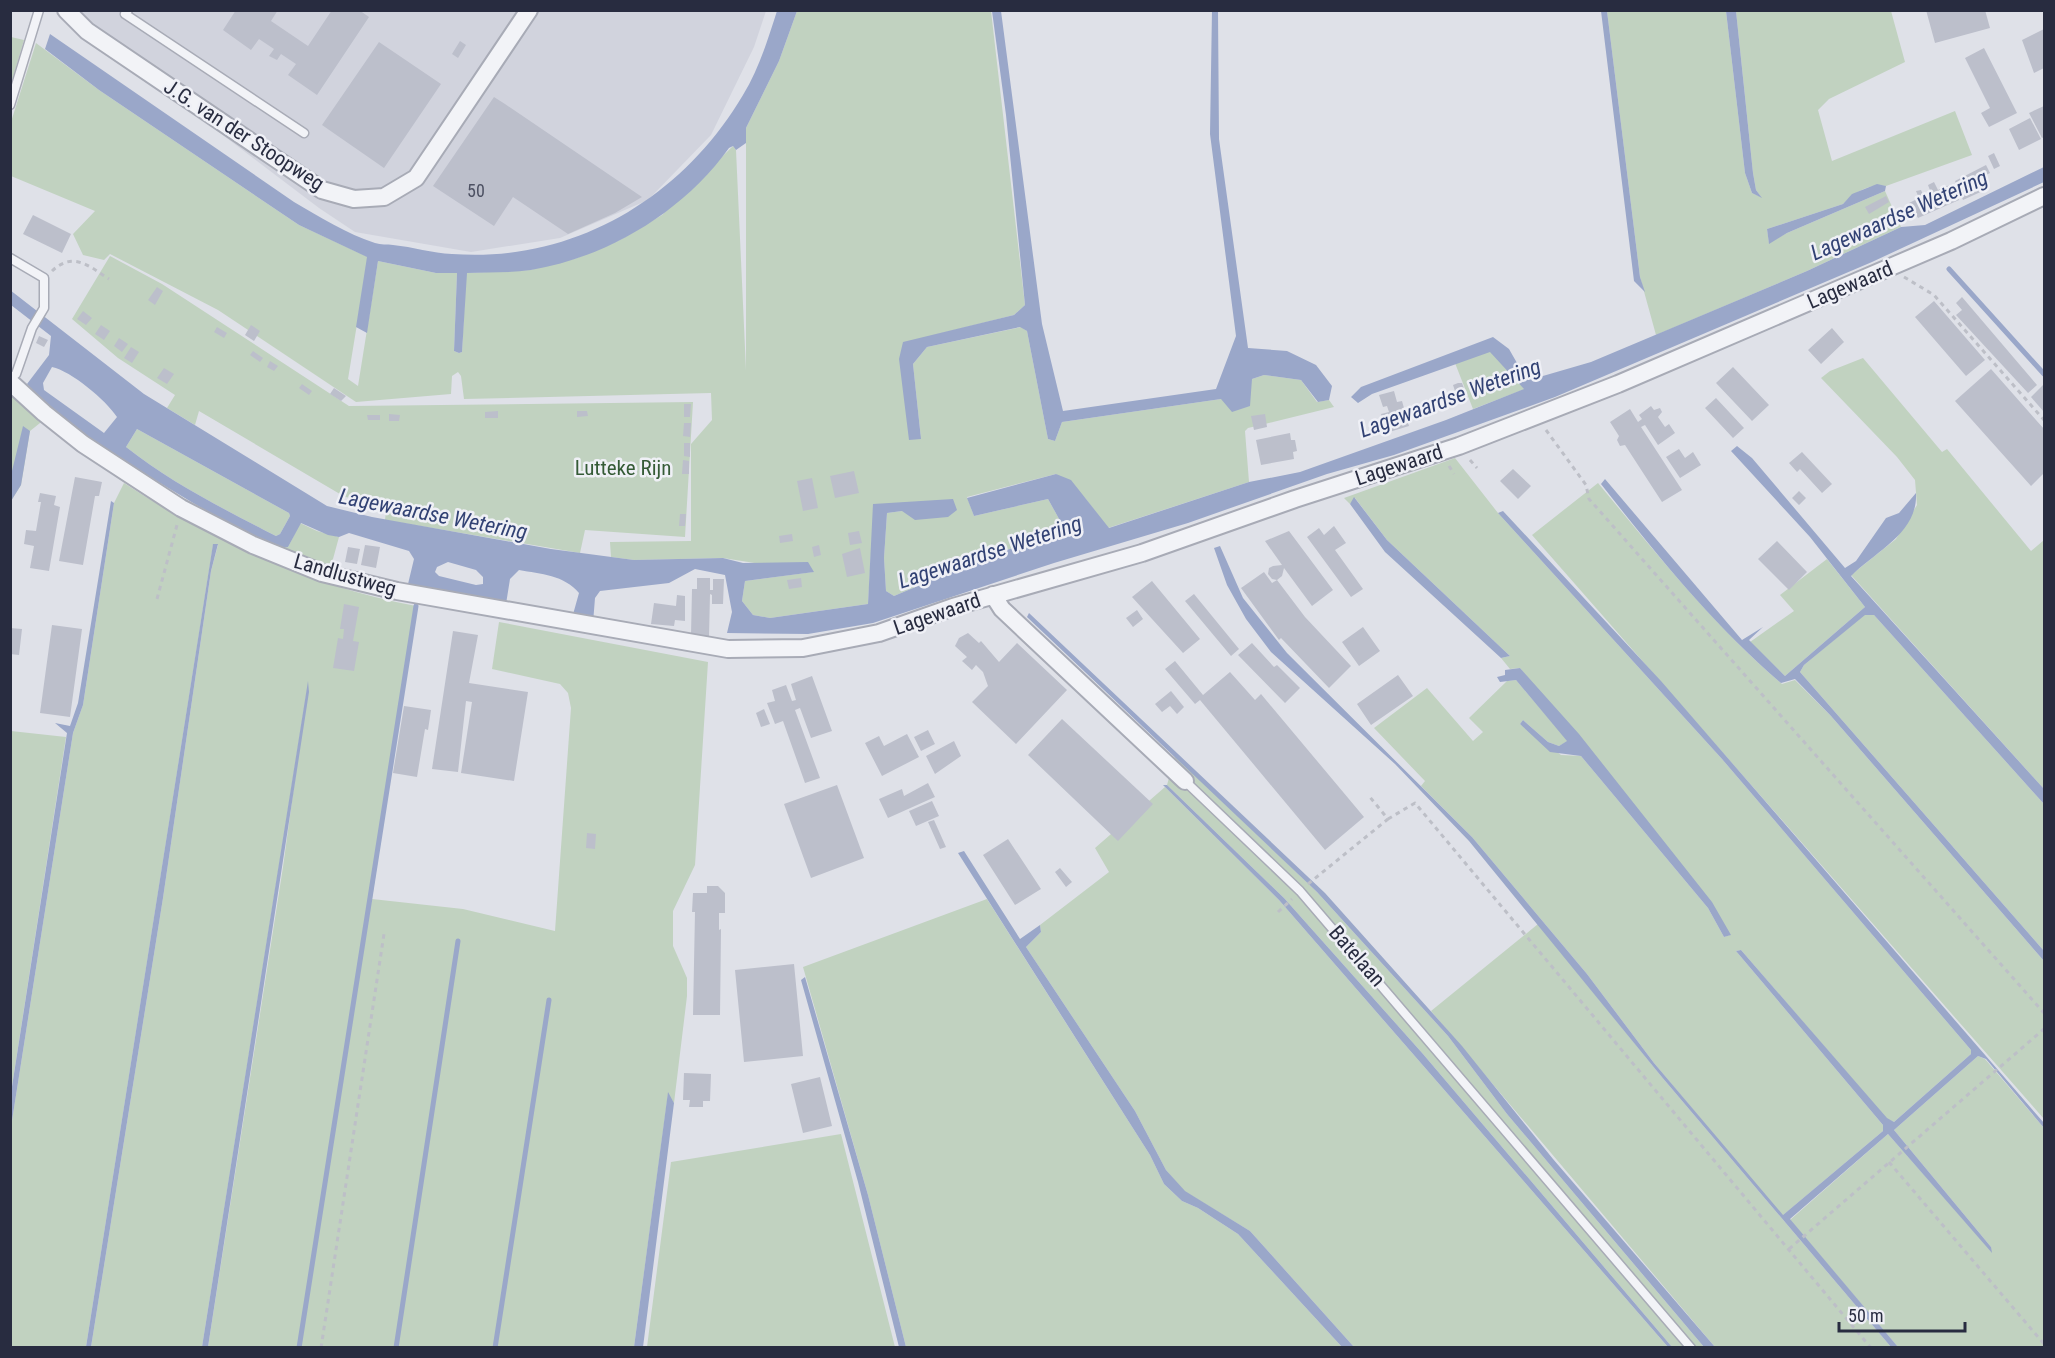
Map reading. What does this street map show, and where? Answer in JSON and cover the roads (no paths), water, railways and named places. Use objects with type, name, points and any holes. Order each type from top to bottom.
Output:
[{"type":"street","name":"J.G. van der Stoopweg","points":[[66,10],[87,31],[322,190],[354,199],[384,197],[417,178],[529,10]]},
{"type":"street","name":"Lagewaard","points":[[728,649],[803,648],[855,639],[993,595],[1142,553],[1295,499],[1440,452],[1618,384],[1898,265],[2044,196]]},
{"type":"street","name":"Landlustweg","points":[[10,381],[44,413],[83,444],[181,508],[253,544],[350,581],[728,649]]},
{"type":"street","name":"Batelaan","points":[[993,595],[1002,609],[1185,781]]},
{"type":"lane","points":[[10,105],[39,10]]},
{"type":"lane","points":[[128,10],[126,14],[304,133]]},
{"type":"lane","points":[[10,258],[44,278],[44,308],[32,328],[16,374],[10,381]]},
{"type":"lane","name":"Batelaan","points":[[1185,781],[1315,907],[1691,1347]]},
{"type":"water","points":[[1212,10],[1218,11],[1219,139],[1248,348],[1287,351],[1316,365],[1332,386],[1329,400],[1318,402],[1301,380],[1264,375],[1252,379],[1250,406],[1232,412],[1221,399],[1062,422],[1055,441],[1048,439],[1027,331],[1020,327],[927,347],[913,364],[921,439],[909,440],[899,359],[903,342],[1014,315],[1025,305],[1006,115],[992,11],[1001,11],[1042,324],[1063,411],[1216,389],[1236,336],[1210,134]]},
{"type":"water","points":[[777,11],[797,11],[779,61],[746,128],[746,143],[736,150],[733,146],[729,148],[689,192],[642,228],[615,243],[560,264],[531,270],[467,273],[462,352],[459,353],[454,351],[457,273],[436,273],[378,261],[367,333],[356,327],[367,257],[299,225],[99,90],[45,49],[50,34],[294,202],[354,235],[377,244],[452,254],[497,254],[540,247],[582,235],[620,216],[656,193],[689,165],[718,132],[749,85],[767,43]]},
{"type":"water","points":[[1601,11],[1607,11],[1640,277],[1645,292],[1634,281]]},
{"type":"water","points":[[1726,11],[1736,11],[1753,173],[1756,190],[1762,198],[1752,193],[1745,173]]},
{"type":"water","points":[[2044,167],[2044,182],[1872,262],[1555,397],[1394,455],[1327,474],[1188,523],[1054,563],[873,623],[808,634],[727,633],[732,612],[725,575],[695,569],[669,583],[600,591],[595,598],[593,623],[572,618],[579,593],[573,587],[544,574],[519,570],[510,579],[506,604],[408,584],[414,559],[409,551],[349,533],[339,537],[328,535],[301,523],[288,547],[280,548],[196,505],[115,455],[40,397],[27,384],[49,355],[51,336],[11,305],[10,290],[144,394],[327,506],[372,517],[551,549],[634,560],[723,558],[743,563],[808,562],[814,572],[745,581],[742,601],[753,615],[770,618],[868,604],[873,504],[953,499],[957,510],[948,517],[915,520],[902,511],[887,513],[884,558],[886,591],[894,596],[992,555],[1055,534],[1063,526],[1048,499],[974,516],[967,498],[1056,474],[1071,480],[1109,528],[1249,482],[1300,472],[1446,420],[1524,389],[1490,352],[1372,394],[1358,403],[1351,397],[1361,387],[1493,337],[1509,349],[1521,370],[1536,378],[1591,362],[1807,271],[1901,227],[1925,225]],"holes":[[[52,367],[78,380],[112,410],[117,417],[104,433],[44,390],[43,383]],[[137,429],[289,513],[290,516],[280,534],[276,536],[193,492],[126,447]],[[448,562],[476,570],[483,577],[483,584],[476,585],[439,576],[435,572],[437,567]]]},
{"type":"water","points":[[1877,184],[1886,186],[1885,191],[1787,233],[1769,244],[1767,229],[1843,204],[1852,194]]},
{"type":"water","points":[[23,426],[30,431],[21,485],[11,501],[11,475]]},
{"type":"water","points":[[1737,446],[1752,458],[1845,568],[1856,561],[1886,518],[1899,513],[1916,493],[1915,507],[1903,530],[1851,576],[2044,789],[2044,804],[1874,615],[1865,615],[1804,665],[1800,672],[2044,951],[2044,961],[1831,716],[1795,679],[1781,683],[1732,637],[1664,562],[1601,484],[1605,479],[1742,640],[1763,627],[1749,640],[1785,676],[1865,607],[1810,537],[1731,451]]},
{"type":"water","points":[[1354,497],[1387,540],[1510,656],[1501,658],[1385,552],[1350,504]]},
{"type":"water","points":[[111,501],[114,503],[83,705],[73,733],[11,1127],[11,1093],[67,733],[55,723],[70,726],[78,703]]},
{"type":"water","points":[[1503,511],[1661,681],[2044,1123],[2044,1128],[1986,1059],[1978,1056],[1894,1130],[1991,1247],[1992,1253],[1888,1134],[1790,1219],[1898,1347],[1891,1347],[1661,1076],[1469,841],[1395,764],[1271,652],[1246,619],[1227,585],[1214,548],[1220,546],[1243,598],[1287,653],[1472,837],[1587,974],[1654,1063],[1783,1215],[1883,1131],[1883,1125],[1736,951],[1741,950],[1887,1118],[1894,1122],[1971,1054],[1971,1050],[1722,759],[1498,513]]},
{"type":"water","points":[[213,544],[218,544],[211,571],[163,898],[91,1347],[86,1347]]},
{"type":"water","points":[[1029,613],[1325,893],[1462,1046],[1553,1159],[1715,1347],[1704,1347],[1507,1114],[1448,1036],[1317,892],[1027,617]]},
{"type":"water","points":[[1520,668],[1579,734],[1712,902],[1731,935],[1724,937],[1708,908],[1581,756],[1550,752],[1520,724],[1523,720],[1548,742],[1559,746],[1567,741],[1516,680],[1500,682],[1497,677],[1505,675],[1505,670]]},
{"type":"water","points":[[308,681],[309,692],[208,1347],[202,1347]]},
{"type":"water","points":[[1163,785],[1167,785],[1284,898],[1423,1054],[1672,1347],[1668,1347],[1279,900]]},
{"type":"water","points":[[964,851],[1020,939],[1040,925],[1041,932],[1026,947],[1135,1111],[1166,1170],[1185,1191],[1250,1231],[1354,1347],[1342,1347],[1238,1234],[1198,1208],[1182,1201],[1164,1184],[1150,1155],[958,853]]},
{"type":"water","points":[[805,977],[868,1195],[906,1347],[899,1347],[858,1182],[801,980]]},
{"type":"water","points":[[668,1092],[674,1103],[643,1347],[634,1347]]},
{"type":"waterway","points":[[1949,269],[2044,374]]},
{"type":"waterway","points":[[299,1348],[416,606]]},
{"type":"waterway","points":[[396,1348],[458,941]]},
{"type":"waterway","points":[[495,1348],[549,1000]]},
{"type":"water label","name":"Lagewaardse Wetering","points":[[1899,215]]},
{"type":"water label","name":"Lagewaardse Wetering","points":[[1450,398]]},
{"type":"water label","name":"Lagewaardse Wetering","points":[[433,514]]},
{"type":"water label","name":"Lagewaardse Wetering","points":[[990,552]]},
{"type":"park label","name":"Lutteke Rijn","points":[[623,468]]}]
